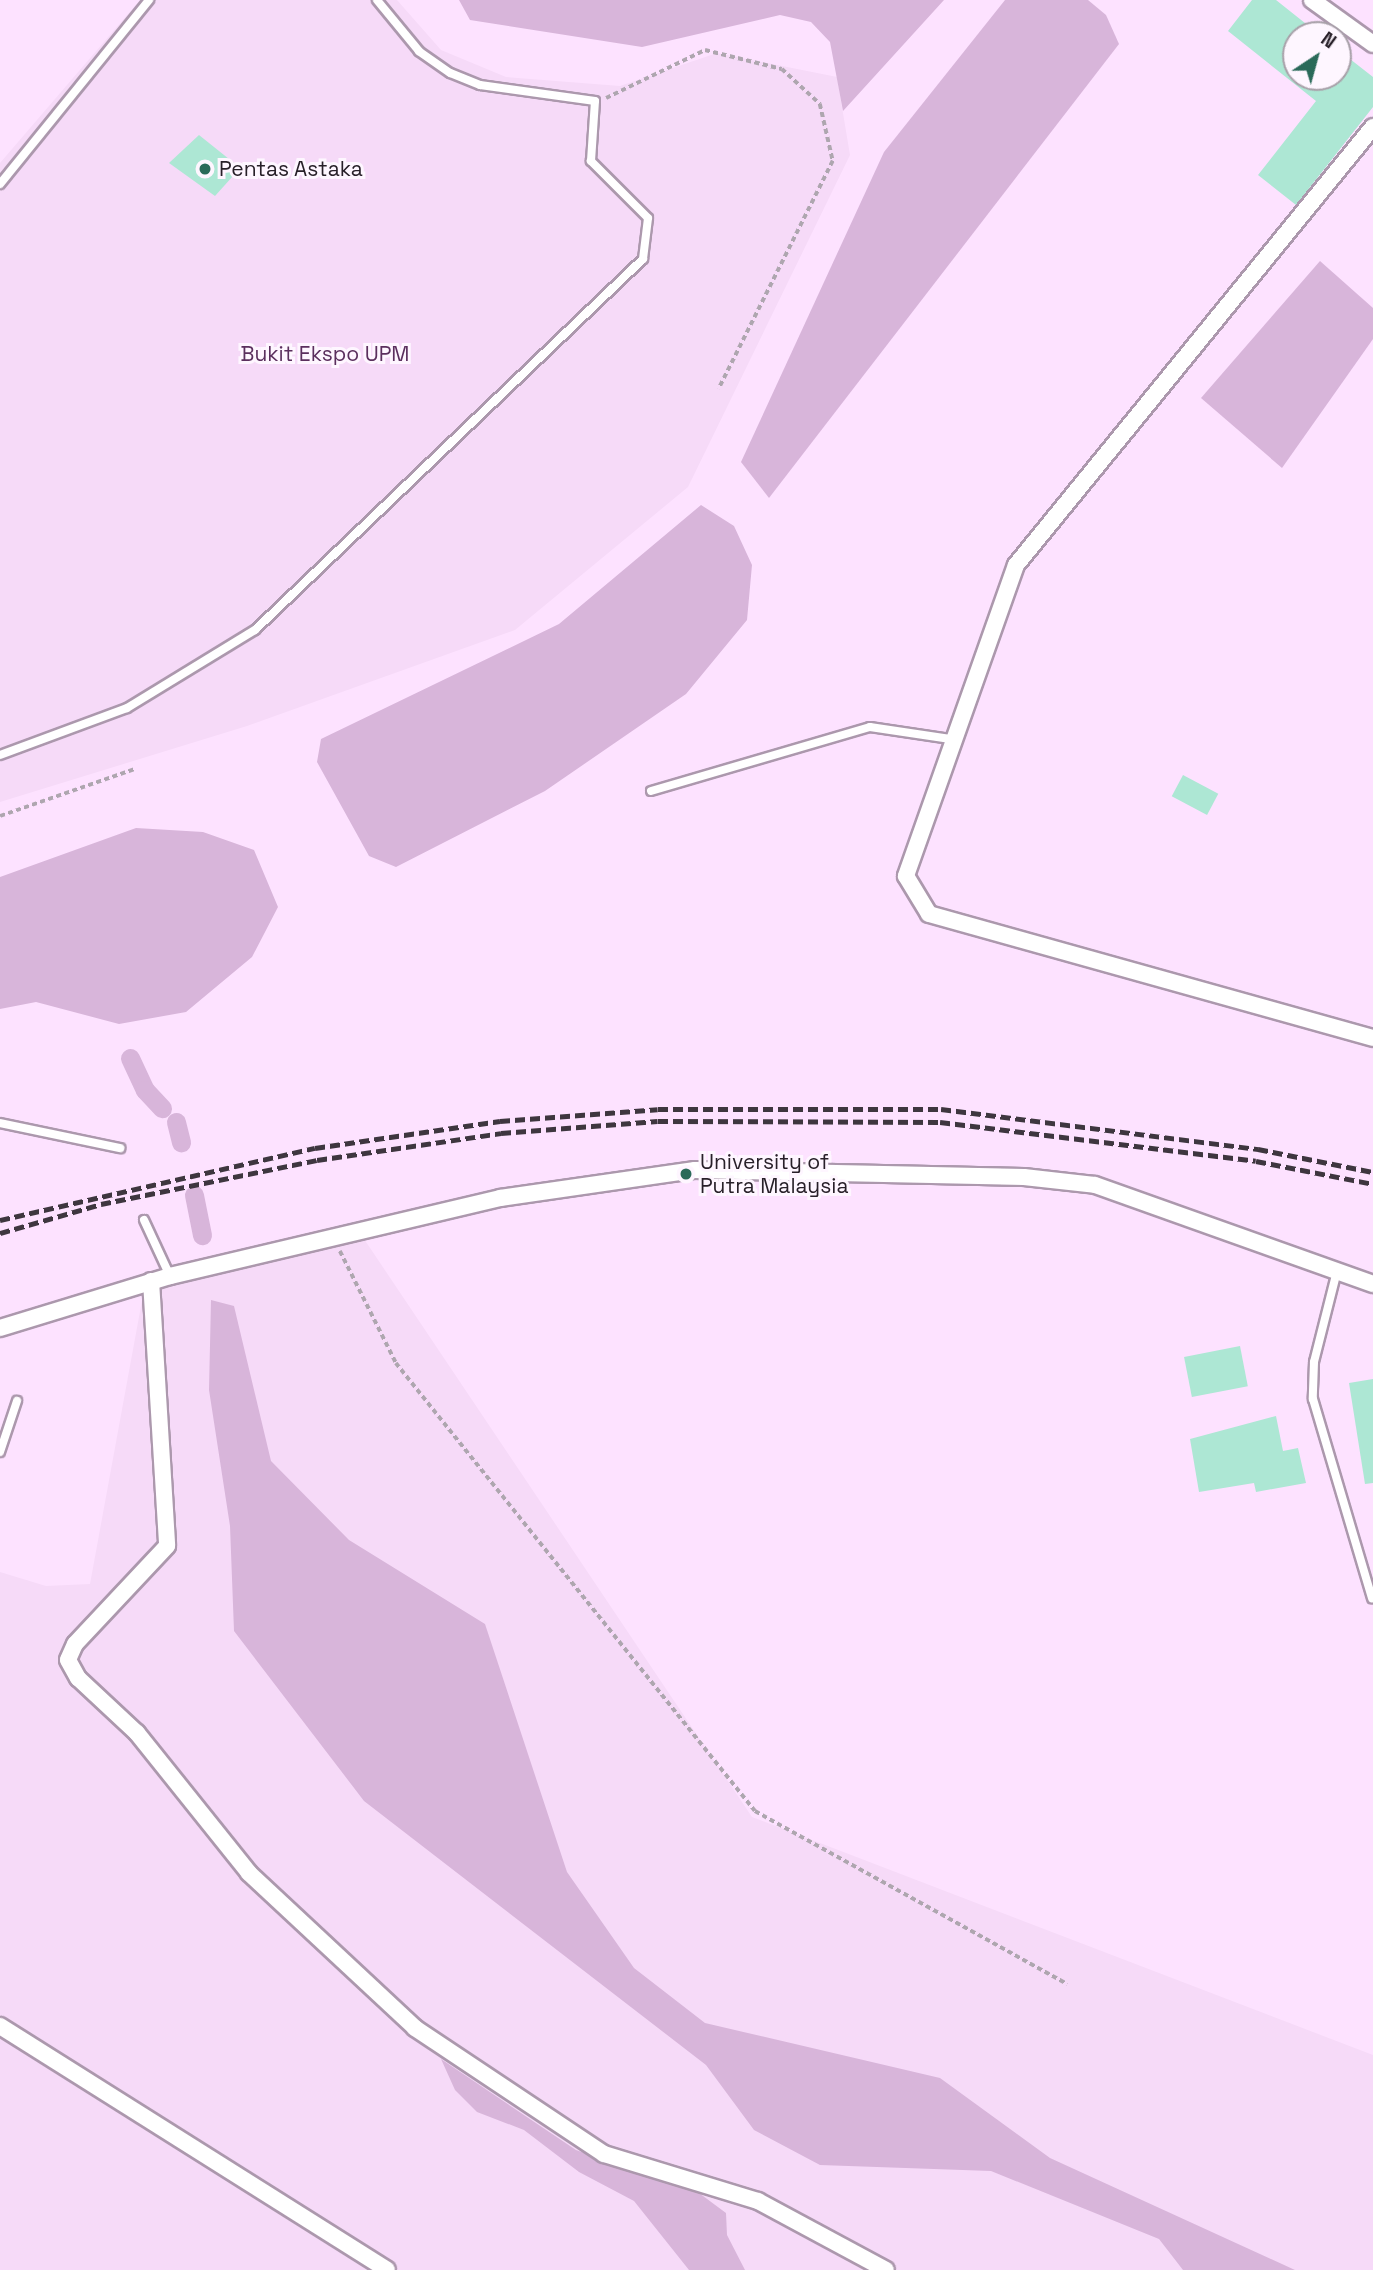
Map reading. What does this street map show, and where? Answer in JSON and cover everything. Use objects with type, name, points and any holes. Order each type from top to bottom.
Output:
[{"type":"street","points":[[1312,0],[1373,44]]},
{"type":"street","points":[[1373,127],[1016,565],[957,740],[906,876],[929,914],[1373,1038]]},
{"type":"street","points":[[0,1328],[151,1281],[332,1237],[585,1182],[695,1170],[1024,1177],[1095,1185],[1373,1283]]},
{"type":"street","points":[[151,1281],[167,1546],[75,1644],[68,1660],[78,1678],[136,1734],[249,1873],[415,2028],[604,2154],[758,2201],[886,2270]]},
{"type":"street","points":[[0,2025],[387,2270]]},
{"type":"lane","points":[[0,184],[149,0]]},
{"type":"lane","points":[[0,755],[127,708],[255,629],[643,259],[648,218],[591,161],[595,101],[480,85],[450,73],[419,51],[377,0]]},
{"type":"lane","points":[[651,790],[870,727],[957,740]]},
{"type":"lane","points":[[0,1123],[120,1148]]},
{"type":"lane","points":[[144,1220],[170,1276]]},
{"type":"lane","points":[[1337,1271],[1314,1362],[1313,1399],[1372,1598]]},
{"type":"lane","points":[[0,1452],[16,1401]]},
{"type":"path","points":[[595,101],[705,50],[782,69],[820,104],[833,161],[719,389]]},
{"type":"path","points":[[0,816],[135,769]]},
{"type":"path","points":[[332,1237],[396,1363],[755,1811],[1067,1984]]},
{"type":"shaded area","name":"University of Putra Malaysia","points":[[0,0],[1373,0],[1373,2270],[0,2270]]},
{"type":"shaded area","points":[[459,0],[944,0],[843,111],[830,42],[811,22],[780,15],[642,47],[470,20]]},
{"type":"shaded area","points":[[1005,0],[1088,0],[1106,15],[1119,44],[769,498],[741,462],[884,152]]},
{"type":"shaded area","points":[[1320,261],[1373,308],[1373,339],[1282,468],[1201,398]]},
{"type":"shaded area","points":[[701,505],[734,526],[752,565],[747,620],[686,694],[545,791],[396,867],[369,856],[317,762],[321,739],[559,624]]},
{"type":"shaded area","points":[[136,828],[203,832],[254,850],[278,907],[252,957],[186,1012],[119,1024],[36,1002],[0,1009],[0,877]]},
{"type":"shaded area","points":[[211,1300],[234,1306],[271,1461],[349,1540],[485,1624],[567,1872],[634,1968],[705,2023],[940,2078],[1050,2158],[1295,2270],[1183,2270],[1159,2239],[991,2171],[820,2165],[754,2130],[706,2065],[364,1801],[234,1631],[230,1526],[209,1390]]},
{"type":"shaded area","points":[[441,2059],[576,2150],[699,2193],[726,2213],[727,2235],[745,2270],[689,2270],[634,2201],[579,2172],[524,2130],[477,2112],[455,2090]]},
{"type":"green space","name":"Bukit Ekspo UPM","points":[[140,0],[397,0],[441,50],[506,77],[620,86],[717,53],[837,77],[850,155],[688,487],[515,630],[247,726],[0,802],[0,163]]},
{"type":"green space","points":[[360,1233],[752,1817],[1373,2055],[1373,2270],[0,2270],[0,1572],[46,1586],[90,1584],[143,1295]]},
{"type":"building","points":[[1252,0],[1276,0],[1302,21],[1282,21],[1282,74],[1228,31]]},
{"type":"building","points":[[1352,61],[1373,77],[1373,107],[1296,205],[1258,175],[1316,101],[1303,91],[1352,91]]},
{"type":"building","name":"Pentas Astaka","points":[[199,135],[234,163],[233,176],[215,196],[169,163]]},
{"type":"building","points":[[1183,775],[1218,794],[1207,815],[1172,796]]},
{"type":"building","points":[[1240,1346],[1248,1386],[1192,1397],[1184,1357]]},
{"type":"building","points":[[1373,1379],[1373,1483],[1365,1484],[1349,1383]]},
{"type":"building","points":[[1276,1416],[1283,1451],[1298,1448],[1306,1483],[1256,1492],[1254,1483],[1199,1492],[1190,1439]]},
{"type":"waterway","points":[[130,1058],[145,1090],[162,1108]]},
{"type":"waterway","points":[[176,1122],[181,1142]]},
{"type":"waterway","points":[[194,1195],[202,1235]]},
{"type":"railway","points":[[0,1220],[315,1148],[500,1121],[658,1109],[941,1109],[1258,1149],[1373,1172]]},
{"type":"railway","points":[[0,1233],[101,1204],[317,1160],[501,1133],[658,1121],[940,1122],[1256,1161],[1373,1184]]},
{"type":"place","name":"Pentas Astaka","points":[[205,169]]},
{"type":"place","name":"University of Putra Malaysia","points":[[686,1174]]}]
